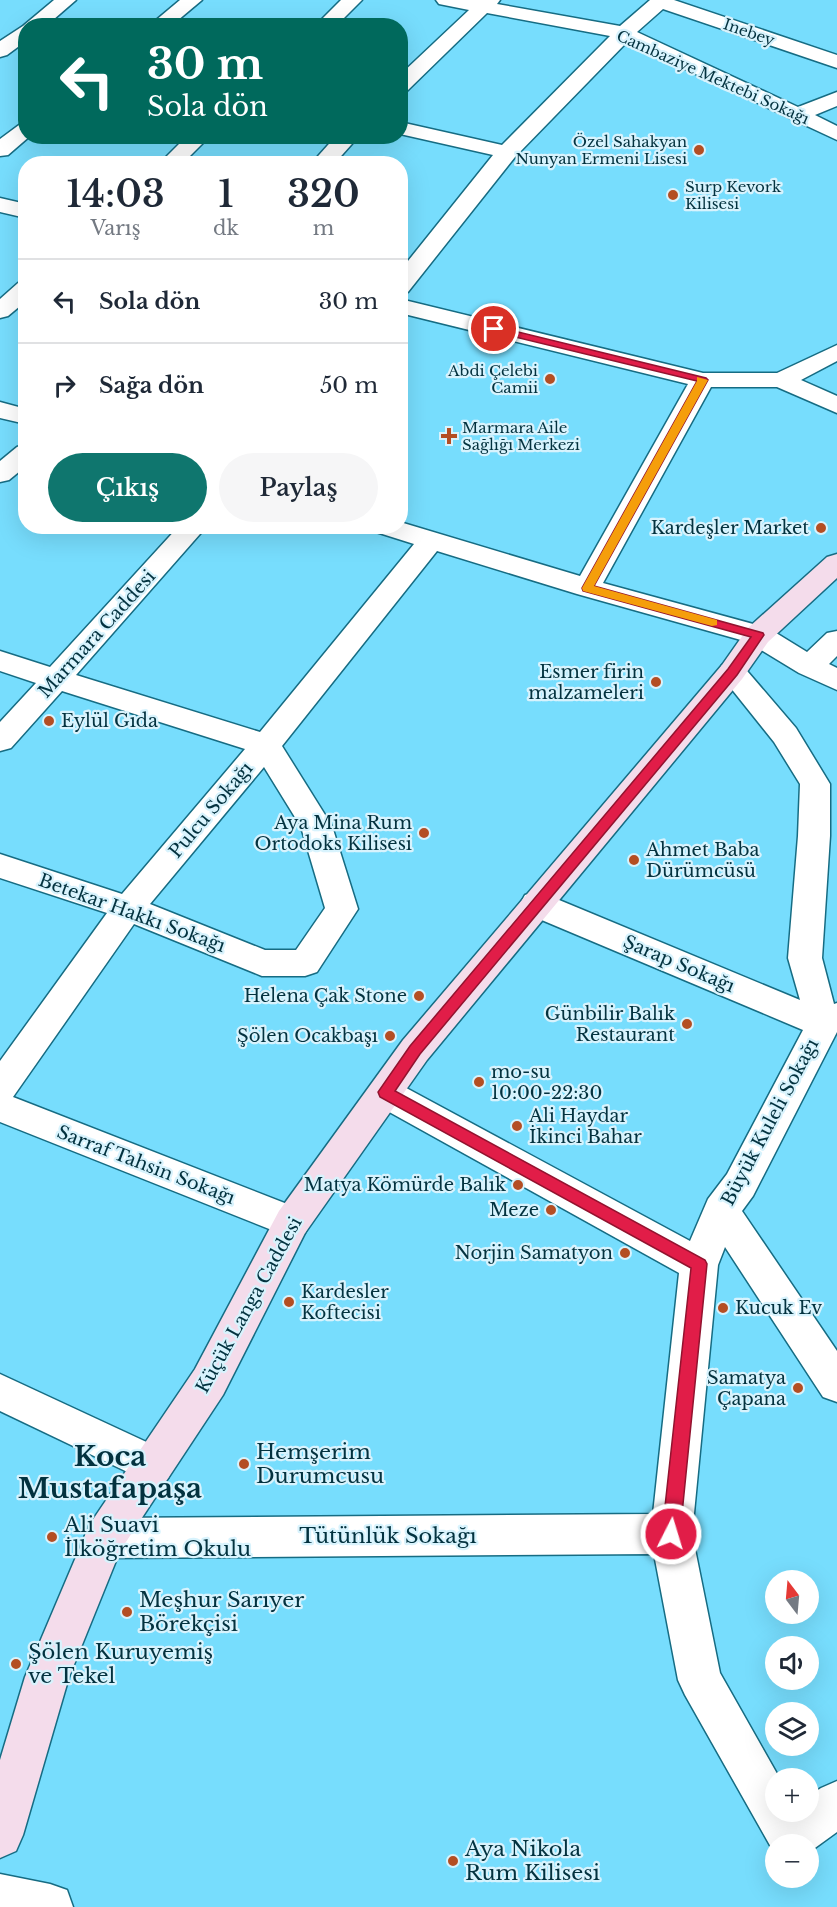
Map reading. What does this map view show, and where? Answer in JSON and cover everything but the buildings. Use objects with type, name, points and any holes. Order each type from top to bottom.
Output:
[{"type":"street","points":[[43,18],[66,0]]},
{"type":"street","points":[[168,18],[192,0]]},
{"type":"street","points":[[333,18],[352,0]]},
{"type":"street","name":"Cambaziye Mektebi Sokağı","points":[[446,0],[486,4],[624,33],[837,134]]},
{"type":"street","points":[[408,276],[507,152],[624,33],[661,1]]},
{"type":"street","name":"Inebey","points":[[661,1],[837,62]]},
{"type":"street","points":[[408,79],[486,4]]},
{"type":"street","points":[[798,115],[837,98]]},
{"type":"street","points":[[408,130],[507,152]]},
{"type":"street","points":[[0,150],[18,135]]},
{"type":"street","points":[[178,156],[191,144]]},
{"type":"street","points":[[329,156],[342,144]]},
{"type":"street","points":[[0,205],[18,208]]},
{"type":"street","points":[[0,311],[18,295]]},
{"type":"street","points":[[408,308],[703,380],[781,380],[837,405]]},
{"type":"street","points":[[781,380],[837,352]]},
{"type":"street","points":[[587,588],[703,380]]},
{"type":"street","points":[[0,410],[18,415]]},
{"type":"street","points":[[0,474],[18,459]]},
{"type":"street","points":[[408,533],[587,588],[758,635],[837,680]]},
{"type":"street","name":"Marmara Caddesi","points":[[0,741],[187,534]]},
{"type":"street","name":"Pulcu Sokağı","points":[[0,1088],[128,908],[266,745],[432,540]]},
{"type":"street","name":"Küçük Langa Caddesi","points":[[0,1835],[47,1677],[105,1538],[209,1382],[292,1222],[415,1050],[732,672],[758,635],[837,563]]},
{"type":"street","points":[[809,666],[837,640]]},
{"type":"street","points":[[0,661],[266,745]]},
{"type":"street","points":[[732,672],[784,735],[815,784],[814,836],[805,958],[830,1020]]},
{"type":"street","name":"Betekar Hakkı Sokağı","points":[[0,866],[128,908],[262,963],[305,963],[342,909],[316,826],[266,745]]},
{"type":"street","name":"Şarap Sokağı","points":[[536,904],[830,1020]]},
{"type":"street","name":"Büyük Kuleli Sokağı","points":[[830,1020],[740,1185],[721,1210],[837,1384]]},
{"type":"street","points":[[385,1092],[699,1264]]},
{"type":"street","name":"Sarraf Tahsin Sokağı","points":[[0,1107],[292,1222]]},
{"type":"street","points":[[721,1210],[699,1264],[671,1534],[700,1680],[789,1839],[837,1804]]},
{"type":"street","points":[[0,1392],[154,1465]]},
{"type":"street","name":"Tütünlük Sokağı","points":[[105,1538],[671,1534]]},
{"type":"street","points":[[0,1897],[50,1907]]},
{"type":"slow traffic","points":[[700,379],[703,380],[587,588],[712,623]]},
{"type":"place","name":"Özel Sahakyan Nunyan Ermeni Lisesi","points":[[699,150]]},
{"type":"place","name":"Surp Kevork Kilisesi","points":[[673,195]]},
{"type":"place","name":"Abdi Çelebi Camii","points":[[550,379]]},
{"type":"place","name":"Marmara Aile Sağlığı Merkezi","points":[[449,436]]},
{"type":"place","name":"Kardeşler Market","points":[[821,528]]},
{"type":"place","name":"Esmer firin malzameleri","points":[[656,682]]},
{"type":"place","name":"Eylül Gıda","points":[[49,721]]},
{"type":"place","name":"Aya Mina Rum Ortodoks Kilisesi","points":[[424,833]]},
{"type":"place","name":"Ahmet Baba Dürümcüsü","points":[[634,860]]},
{"type":"place","name":"Helena Çak Stone","points":[[419,996]]},
{"type":"place","name":"Günbilir Balık Restaurant","points":[[687,1024]]},
{"type":"place","name":"Şölen Ocakbaşı","points":[[390,1036]]},
{"type":"place","name":"mo-su 10:00-22:30","points":[[479,1082]]},
{"type":"place","name":"Ali Haydar İkinci Bahar","points":[[517,1126]]},
{"type":"place","name":"Matya Kömürde Balık","points":[[518,1185]]},
{"type":"place","name":"Meze","points":[[551,1210]]},
{"type":"place","name":"Norjin Samatyon","points":[[625,1253]]},
{"type":"place","name":"Kardesler Koftecisi","points":[[289,1302]]},
{"type":"place","name":"Kucuk Ev","points":[[723,1308]]},
{"type":"place","name":"Samatya Çapana","points":[[798,1388]]},
{"type":"place","name":"Hemşerim Durumcusu","points":[[244,1464]]},
{"type":"place","name":"Ali Suavi İlköğretim Okulu","points":[[52,1537]]},
{"type":"place","name":"Meşhur Sarıyer Börekçisi","points":[[127,1612]]},
{"type":"place","name":"Şölen Kuruyemiş ve Tekel","points":[[16,1664]]},
{"type":"place","name":"Aya Nikola Rum Kilisesi","points":[[453,1861]]},
{"type":"district","name":"Koca Mustafapaşa","points":[[110,1472]]},
{"type":"route","points":[[494,329],[703,380],[587,588],[758,635],[732,672],[415,1050],[385,1092],[699,1264],[671,1534]]}]
